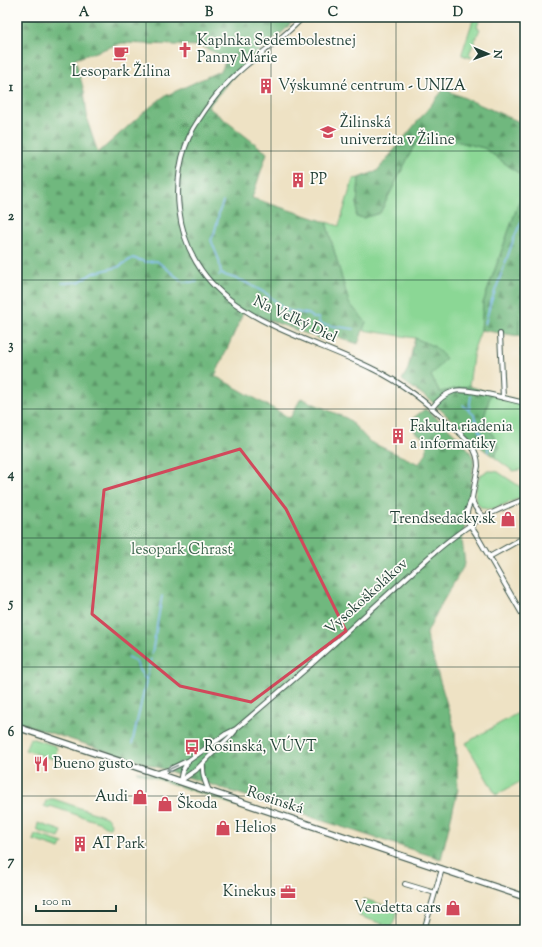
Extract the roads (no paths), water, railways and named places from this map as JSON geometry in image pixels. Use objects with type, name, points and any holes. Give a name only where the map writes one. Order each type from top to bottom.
[{"type":"street","name":"Na Veľký Diel","points":[[303,17],[283,36],[242,69],[224,87],[204,111],[192,131],[184,152],[178,184],[180,218],[184,237],[195,261],[207,278],[220,292],[246,311],[273,326],[341,354],[374,369],[401,384],[432,408],[469,442],[476,453],[478,462],[472,498],[466,517],[470,525]]},
{"type":"street","points":[[500,334],[503,398]]},
{"type":"street","points":[[524,342],[525,368]]},
{"type":"street","points":[[432,408],[445,395],[455,390],[467,390],[525,403]]},
{"type":"street","points":[[472,498],[475,509],[484,517]]},
{"type":"street","name":"Vysokoškolákov","points":[[180,781],[196,770],[230,737],[236,729],[307,668],[445,544],[470,525],[484,517],[499,509],[525,499]]},
{"type":"street","points":[[470,525],[525,619]]},
{"type":"street","points":[[489,557],[525,537]]},
{"type":"street","name":"Rosinská","points":[[17,727],[525,897]]},
{"type":"street","name":"Vysokoškolákov","points":[[155,773],[168,770],[188,761],[226,734],[236,729]]},
{"type":"street","points":[[180,781],[182,772],[188,761]]},
{"type":"street","points":[[203,763],[203,776],[209,791]]},
{"type":"street","points":[[424,930],[442,869]]},
{"type":"street","points":[[405,884],[435,893]]},
{"type":"waterway","points":[[221,273],[219,260],[211,240],[223,202]]},
{"type":"waterway","points":[[485,324],[490,305],[516,233],[525,215]]},
{"type":"waterway","points":[[62,283],[79,282],[93,273],[118,267],[133,258],[146,262],[157,261],[183,282],[197,282]]},
{"type":"waterway","points":[[219,275],[221,274],[243,281],[267,294],[283,308],[290,311],[309,314],[312,318],[318,318],[320,324],[354,329]]},
{"type":"waterway","points":[[469,410],[471,396]]},
{"type":"waterway","points":[[463,405],[474,415],[479,431],[488,446],[488,452]]},
{"type":"waterway","points":[[152,653],[162,596]]},
{"type":"waterway","points":[[128,657],[136,661],[139,670],[146,680]]},
{"type":"waterway","points":[[132,744],[151,659]]},
{"type":"place","name":"Kaplnka Sedembolestnej Panny Márie","points":[[185,50]]},
{"type":"place","name":"Lesopark Žilina","points":[[121,53]]},
{"type":"place","name":"Výskumné centrum - UNIZA","points":[[266,86]]},
{"type":"place","name":"Žilinská univerzita v Žiline","points":[[328,132]]},
{"type":"place","name":"PP","points":[[298,180]]},
{"type":"place","name":"Fakulta riadenia a informatiky","points":[[398,436]]},
{"type":"place","name":"Trendsedacky.sk","points":[[508,519]]},
{"type":"place","name":"Rosinská, VÚVT","points":[[192,747]]},
{"type":"place","name":"Bueno gusto","points":[[41,764]]},
{"type":"place","name":"Audi","points":[[140,797]]},
{"type":"place","name":"Škoda","points":[[165,804]]},
{"type":"place","name":"Helios","points":[[223,828]]},
{"type":"place","name":"AT Park","points":[[80,844]]},
{"type":"place","name":"Kinekus","points":[[288,892]]},
{"type":"place","name":"Vendetta cars","points":[[453,908]]},
{"type":"park label","name":"lesopark Chrasť","points":[[182,550]]}]
